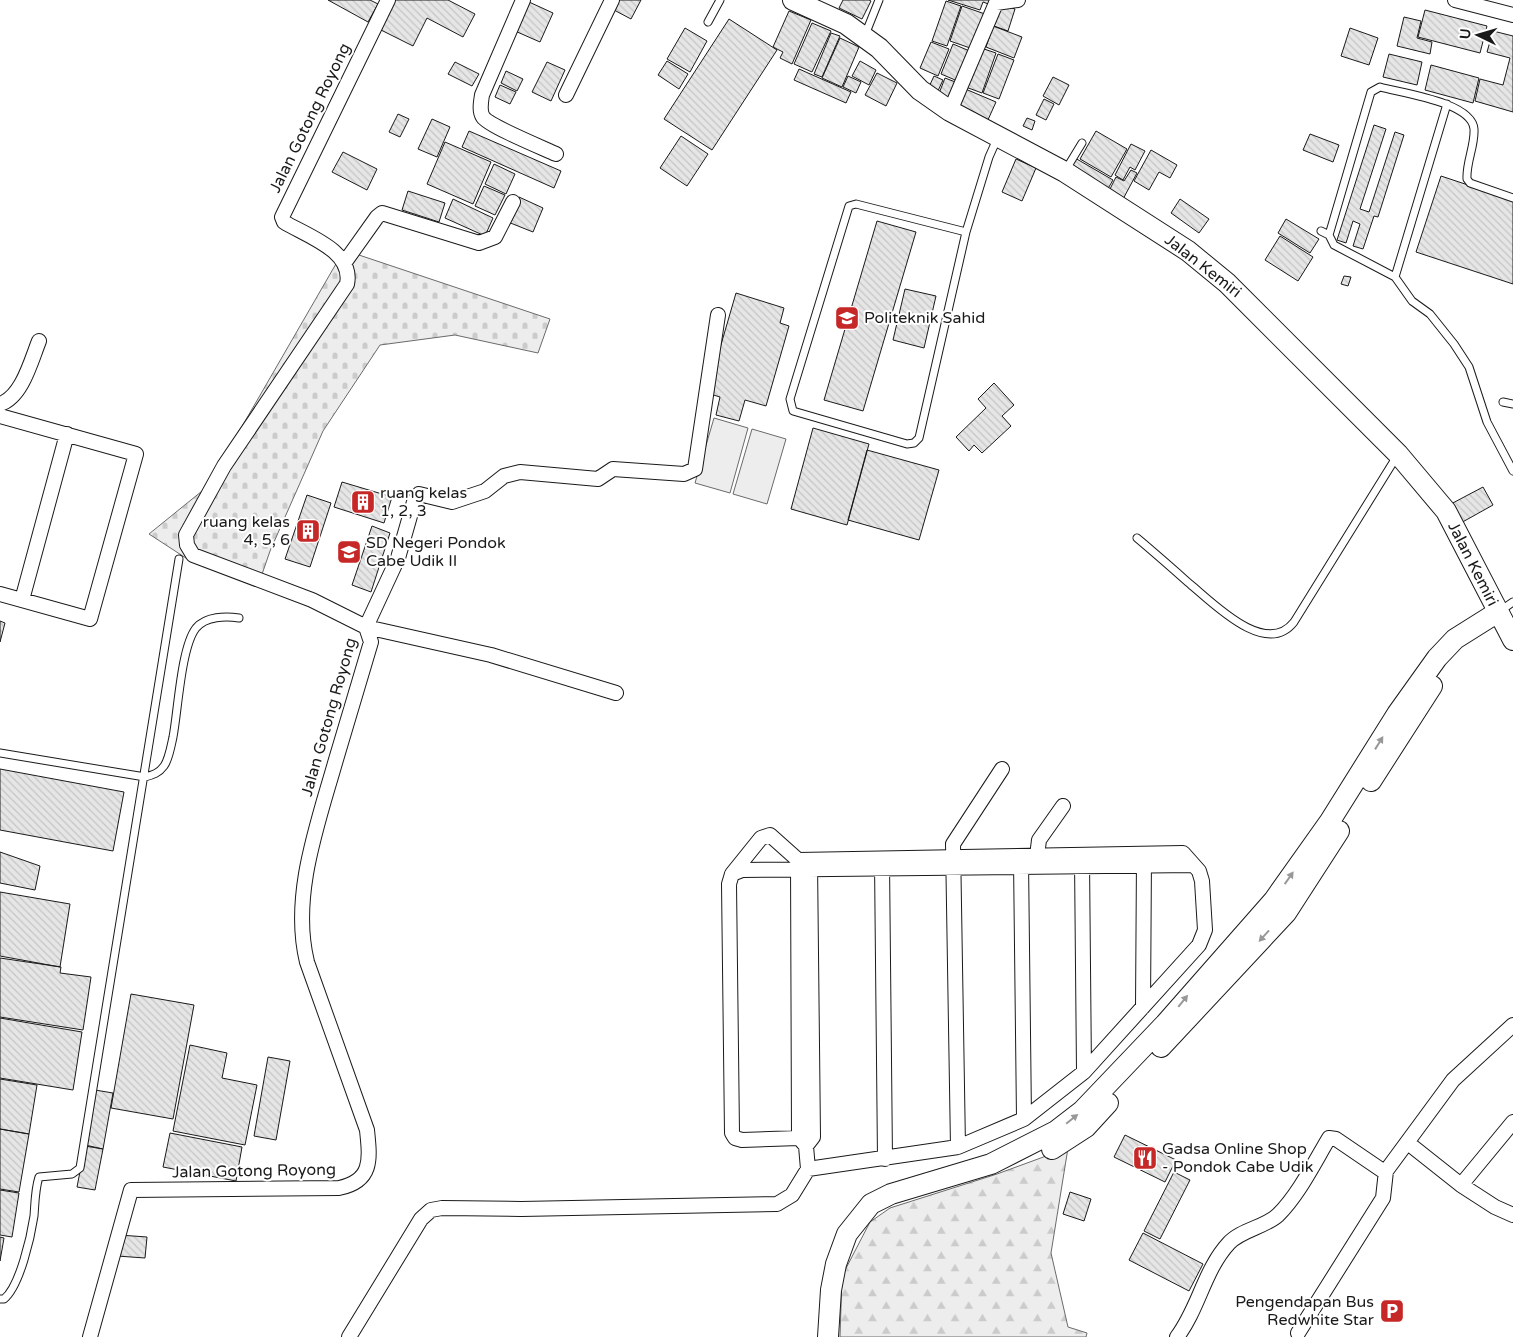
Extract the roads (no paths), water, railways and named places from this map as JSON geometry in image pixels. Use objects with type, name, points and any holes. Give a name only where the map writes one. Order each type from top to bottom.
[{"type":"street","name":"Jalan Gotong Royong","points":[[90,1337],[132,1190],[338,1188],[350,1186],[359,1180],[366,1170],[370,1153],[367,1130],[307,962],[302,942],[301,923],[304,889],[324,800],[371,642],[366,627],[312,600],[193,555],[187,545],[186,535],[224,466],[347,284],[349,273],[345,262],[335,252],[284,222],[282,217],[387,0]]},
{"type":"street","points":[[523,0],[482,95],[480,109],[483,118],[493,125],[556,154]]},
{"type":"street","points":[[566,95],[612,0]]},
{"type":"street","name":"Jalan Kemiri","points":[[793,0],[846,24],[864,36],[920,90],[950,111],[1065,172],[1188,251],[1228,282],[1398,454],[1446,511],[1507,613],[1513,640]]},
{"type":"street","points":[[950,111],[996,3],[1018,0]]},
{"type":"street","points":[[1454,0],[1513,15]]},
{"type":"street","points":[[345,262],[377,217],[382,213],[479,243],[495,237],[513,202]]},
{"type":"street","points":[[616,693],[491,655],[366,627],[398,558],[414,502],[420,494],[452,502],[485,491],[504,476],[512,473],[598,479],[613,470],[684,474],[695,469],[718,315]]},
{"type":"street","points":[[0,404],[6,402],[18,390],[39,341]]},
{"type":"street","points":[[0,416],[136,454],[90,619],[0,594]]},
{"type":"street","points":[[22,600],[67,434]]},
{"type":"street","points":[[828,1337],[831,1290],[836,1264],[847,1234],[870,1204],[890,1194],[992,1164],[1056,1131],[1082,1111],[1165,1024],[1274,900],[1330,821],[1397,714],[1436,658],[1455,639],[1507,613]]},
{"type":"street","points":[[834,1337],[837,1296],[842,1270],[853,1241],[876,1212],[896,1203],[996,1172],[1058,1146],[1086,1127],[1286,913],[1448,663],[1460,649],[1507,613]]},
{"type":"street","points":[[958,1147],[953,844],[1002,769]]},
{"type":"street","points":[[1036,856],[1039,840],[1063,806]]},
{"type":"street","points":[[770,836],[804,865],[812,1138],[803,1142],[742,1140],[735,1138],[732,1133],[729,884],[732,874],[761,838],[770,836]]},
{"type":"street","points":[[1021,862],[1036,856],[1082,861]]},
{"type":"street","points":[[1143,1007],[1144,860]]},
{"type":"street","points":[[732,874],[742,870],[804,865],[1144,860],[1193,866],[1199,871],[1202,880],[1205,930],[1199,945],[1084,1072],[1024,1119],[958,1147],[808,1169]]},
{"type":"street","points":[[1082,861],[1084,1072]]},
{"type":"street","points":[[1021,862],[1024,1119]]},
{"type":"street","points":[[882,864],[885,1159]]},
{"type":"street","points":[[1298,1333],[1383,1198],[1386,1171],[1452,1080],[1513,1025]]},
{"type":"street","points":[[1461,1185],[1513,1122]]},
{"type":"street","points":[[1177,1337],[1196,1305],[1211,1268],[1230,1242],[1277,1216],[1288,1204],[1329,1138],[1336,1140],[1386,1171]]},
{"type":"street","points":[[349,1337],[421,1220],[431,1210],[442,1208],[521,1209],[777,1204],[792,1195],[808,1169],[803,1142]]},
{"type":"street","points":[[1408,1143],[1461,1185],[1490,1205],[1513,1215]]},
{"type":"lane","points":[[708,22],[720,0]]},
{"type":"lane","points":[[864,36],[879,0]]},
{"type":"lane","points":[[1329,235],[1372,92],[1380,87],[1447,104],[1467,115],[1474,128],[1467,172],[1470,183],[1513,198]]},
{"type":"lane","points":[[1395,277],[1447,104]]},
{"type":"lane","points":[[966,232],[856,204],[849,206],[790,399],[793,410],[907,444],[914,443],[919,438],[966,232],[989,157],[999,136]]},
{"type":"lane","points":[[1065,172],[1082,144]]},
{"type":"lane","points":[[1322,231],[1329,235],[1334,245],[1395,277],[1412,301],[1436,322],[1466,360],[1487,422],[1513,471]]},
{"type":"lane","points":[[1504,402],[1513,404]]},
{"type":"lane","points":[[1138,538],[1235,622],[1268,634],[1279,634],[1288,629],[1294,622],[1398,454]]},
{"type":"lane","points":[[0,1299],[9,1296],[17,1278],[34,1217],[38,1177],[72,1174],[80,1168],[179,559]]},
{"type":"lane","points":[[0,753],[145,777],[155,775],[165,765],[176,720],[183,671],[196,628],[213,619],[226,616],[239,618]]},
{"type":"place","name":"Politeknik Sahid","points":[[847,318]]},
{"type":"place","name":"ruang kelas 1, 2, 3","points":[[363,502]]},
{"type":"place","name":"ruang kelas 4, 5, 6","points":[[308,531]]},
{"type":"place","name":"SD Negeri Pondok Cabe Udik II","points":[[349,552]]},
{"type":"place","name":"Gadsa Online Shop - Pondok Cabe Udik","points":[[1145,1158]]},
{"type":"place","name":"Pengendapan Bus Redwhite Star","points":[[1392,1311]]}]
